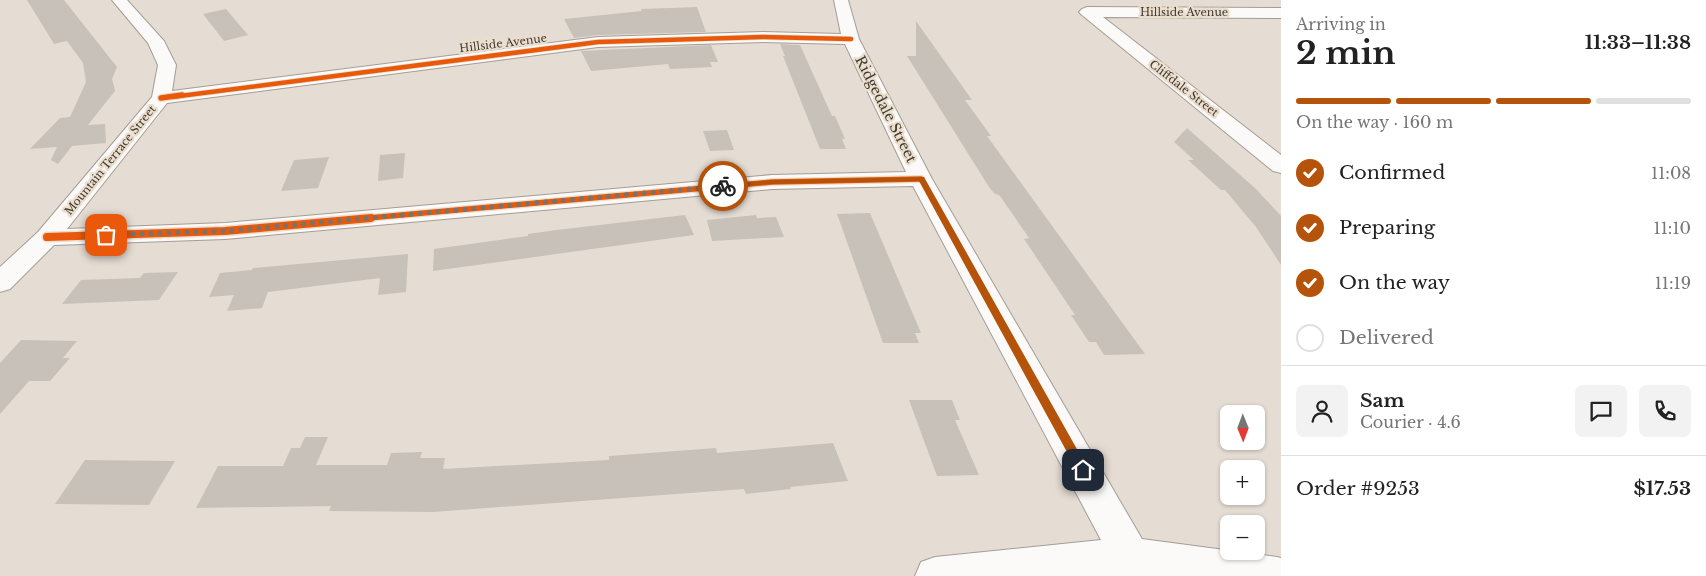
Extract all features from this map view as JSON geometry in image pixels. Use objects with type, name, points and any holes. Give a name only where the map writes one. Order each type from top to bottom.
[{"type":"street","name":"Mountain Terrace Street","points":[[0,283],[47,238],[161,98],[167,65],[156,41],[119,0]]},
{"type":"street","name":"Ridgedale Street","points":[[841,0],[851,39],[921,179],[1130,556]]},
{"type":"street","name":"Hillside Avenue","points":[[1087,12],[1281,13]]},
{"type":"street","name":"Cliffdale Street","points":[[1087,12],[1281,166]]},
{"type":"street","name":"Hillside Avenue","points":[[161,98],[598,42],[763,37],[851,39]]},
{"type":"street","points":[[47,238],[225,231],[772,182],[921,179]]},
{"type":"street","points":[[935,576],[1130,556],[1277,576]]},
{"type":"building","points":[[27,0],[64,0],[117,67],[112,79],[115,91],[88,125],[105,124],[106,143],[72,146],[58,164],[51,160],[57,147],[30,149],[60,118],[70,117],[86,82],[83,63],[67,41],[54,44]]},
{"type":"building","points":[[697,7],[706,32],[598,35],[574,38],[564,19],[642,11],[641,9]]},
{"type":"building","points":[[226,9],[248,35],[224,41],[203,14]]},
{"type":"building","points":[[916,21],[972,100],[965,100],[991,136],[987,136],[1145,354],[1104,355],[1096,342],[1089,342],[1071,315],[1075,315],[1024,239],[1029,238],[1000,196],[989,187],[907,56],[916,56]]},
{"type":"building","points":[[780,44],[800,45],[832,116],[835,116],[845,139],[842,139],[846,149],[820,149]]},
{"type":"building","points":[[711,45],[718,62],[710,62],[712,67],[670,69],[668,64],[591,71],[581,51]]},
{"type":"building","points":[[1187,128],[1256,189],[1281,216],[1281,265],[1256,227],[1225,190],[1221,190],[1188,160],[1194,160],[1174,142]]},
{"type":"building","points":[[727,130],[734,150],[710,151],[703,131]]},
{"type":"building","points":[[405,153],[403,178],[378,181],[380,155]]},
{"type":"building","points":[[329,157],[318,188],[281,191],[294,160]]},
{"type":"building","points":[[870,213],[921,333],[915,333],[919,343],[883,343],[837,214]]},
{"type":"building","points":[[685,215],[694,235],[433,271],[434,249],[528,236],[528,234],[556,230]]},
{"type":"building","points":[[756,215],[757,218],[776,217],[784,237],[712,241],[707,220]]},
{"type":"building","points":[[408,254],[406,292],[378,295],[380,278],[268,292],[262,308],[227,311],[234,295],[209,297],[220,273],[252,270],[253,268]]},
{"type":"building","points":[[178,272],[159,300],[62,304],[81,280],[140,278],[144,273]]},
{"type":"building","points":[[21,340],[77,341],[63,358],[70,358],[50,381],[29,381],[0,414],[0,363]]},
{"type":"building","points":[[909,400],[952,400],[960,420],[955,420],[979,475],[937,476]]},
{"type":"building","points":[[305,437],[328,437],[316,465],[387,465],[391,453],[422,452],[420,458],[445,458],[443,469],[609,460],[609,456],[716,448],[717,453],[833,443],[848,481],[746,494],[744,489],[433,512],[329,511],[331,506],[196,508],[218,466],[283,466],[291,448],[300,448]]},
{"type":"building","points":[[85,460],[175,461],[149,505],[55,504]]},
{"type":"cycle path","points":[[161,98],[598,42],[763,37],[851,39]]},
{"type":"cycle path","points":[[47,237],[225,231],[772,182],[921,179]]},
{"type":"way so far","points":[[106,235],[225,231],[723,186]]},
{"type":"route","points":[[723,186],[772,182],[921,179],[1083,470]]}]
